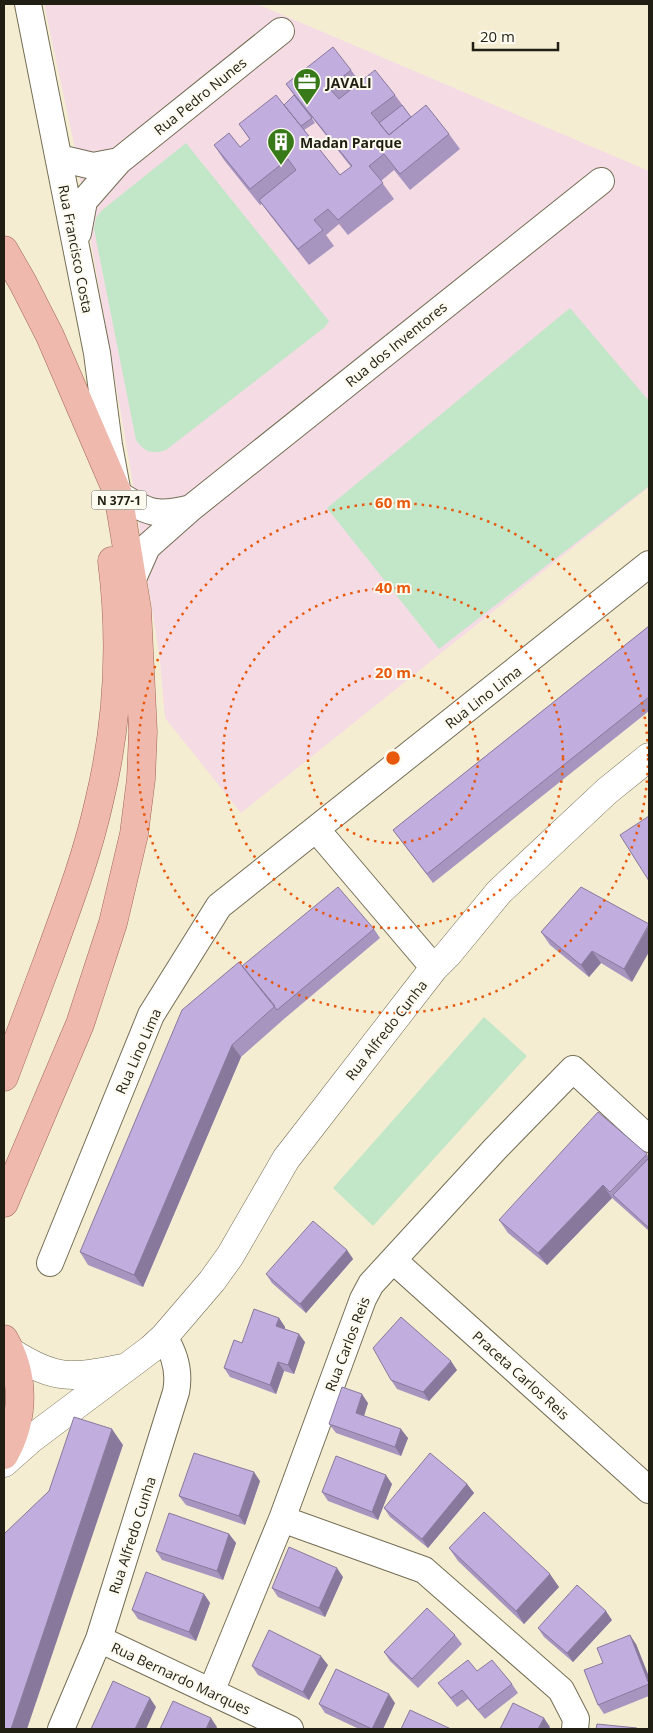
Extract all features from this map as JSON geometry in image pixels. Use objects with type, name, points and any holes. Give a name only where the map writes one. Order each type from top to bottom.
[{"type":"main road","name":"N 377-1","points":[[4,250],[50,336],[118,494],[137,609],[143,732],[141,779],[134,834],[113,923],[80,1024],[4,1203]]},
{"type":"main road","name":"N 377-1","points":[[4,1077],[84,858],[99,802],[114,709],[118,632],[114,574],[103,502],[83,430],[50,336]]},
{"type":"main road","points":[[4,1455],[18,1420],[20,1396],[18,1374],[7,1345]]},
{"type":"street","name":"Rua Francisco Costa","points":[[28,4],[97,353],[109,445],[118,494]]},
{"type":"street","name":"Rua Pedro Nunes","points":[[76,249],[84,201],[119,161],[281,31]]},
{"type":"street","name":"Rua Pedro Nunes","points":[[59,158],[93,166],[119,161]]},
{"type":"street","name":"Rua dos Inventores","points":[[132,582],[147,547],[191,508],[601,181]]},
{"type":"street","name":"Rua dos Inventores","points":[[118,494],[140,507],[154,512],[172,513],[191,508]]},
{"type":"street","name":"Rua Lino Lima","points":[[50,1262],[156,1007],[219,906],[649,564]]},
{"type":"street","name":"Rua Alfredo Cunha","points":[[4,1463],[31,1439],[67,1414],[164,1337],[212,1282],[230,1256],[286,1159],[434,968],[448,954],[499,892],[606,791],[649,757]]},
{"type":"street","points":[[316,829],[434,968]]},
{"type":"street","name":"Rua Carlos Reis","points":[[211,1692],[282,1519],[363,1299],[371,1284],[495,1149],[573,1069],[649,1139]]},
{"type":"street","name":"Praceta Carlos Reis","points":[[393,1260],[649,1490]]},
{"type":"street","name":"Rua Alfredo Cunha","points":[[61,1729],[99,1639],[176,1392],[178,1374],[176,1360],[173,1351],[164,1337]]},
{"type":"street","name":"Rua Alfredo Cunha","points":[[7,1345],[46,1371],[66,1376],[92,1374],[124,1368]]},
{"type":"street","points":[[282,1519],[424,1570],[561,1690],[576,1719],[575,1729]]},
{"type":"street","name":"Rua Bernardo Marques","points":[[99,1639],[290,1729]]},
{"type":"shaded area","name":"Madan Parque","points":[[44,4],[257,4],[649,171],[649,487],[241,813],[165,718],[160,661],[129,460],[74,144]]},
{"type":"green space","points":[[186,143],[329,321],[325,327],[166,450],[152,452],[145,450],[136,440],[94,229],[96,218],[101,211]]},
{"type":"green space","points":[[570,308],[649,401],[649,486],[439,649],[327,508]]},
{"type":"green space","points":[[484,1017],[527,1056],[373,1226],[333,1188]]},
{"type":"building","name":"Madan Parque","points":[[333,47],[351,70],[329,88],[339,99],[375,70],[395,95],[371,113],[389,135],[426,105],[449,134],[400,174],[384,154],[369,166],[383,183],[338,220],[328,209],[314,220],[323,230],[298,249],[259,200],[296,170],[288,159],[250,189],[214,145],[229,133],[240,147],[250,139],[239,124],[276,95],[340,175],[352,166],[286,84]]},
{"type":"building","points":[[294,95],[312,118],[301,126],[284,105]]},
{"type":"building","points":[[402,105],[411,117],[389,135],[379,123]]},
{"type":"building","points":[[649,626],[649,697],[427,874],[393,830]]},
{"type":"building","points":[[649,816],[649,881],[620,835]]},
{"type":"building","points":[[338,887],[374,929],[277,1010],[242,966]]},
{"type":"building","points":[[581,887],[649,924],[624,969],[592,951],[581,965],[541,932]]},
{"type":"building","points":[[239,962],[275,1006],[232,1045],[134,1275],[80,1252],[182,1010]]},
{"type":"building","points":[[598,1112],[647,1154],[610,1192],[603,1185],[538,1253],[499,1220]]},
{"type":"building","points":[[649,1158],[649,1228],[613,1195]]},
{"type":"building","points":[[313,1221],[347,1250],[300,1304],[266,1274]]},
{"type":"building","points":[[254,1309],[279,1318],[276,1326],[299,1334],[288,1365],[278,1362],[270,1385],[224,1368],[234,1340],[242,1343]]},
{"type":"building","points":[[401,1317],[451,1361],[423,1392],[391,1380],[373,1348]]},
{"type":"building","points":[[342,1387],[362,1394],[356,1413],[401,1429],[395,1447],[329,1424]]},
{"type":"building","points":[[74,1417],[112,1429],[11,1729],[4,1729],[4,1534],[49,1491]]},
{"type":"building","points":[[194,1453],[254,1472],[239,1516],[179,1496]]},
{"type":"building","points":[[430,1453],[467,1484],[422,1539],[384,1508]]},
{"type":"building","points":[[336,1456],[386,1475],[372,1512],[322,1492]]},
{"type":"building","points":[[484,1512],[550,1574],[516,1611],[449,1548]]},
{"type":"building","points":[[169,1513],[229,1534],[217,1571],[156,1551]]},
{"type":"building","points":[[289,1547],[337,1568],[319,1608],[272,1588]]},
{"type":"building","points":[[146,1572],[204,1594],[189,1632],[132,1610]]},
{"type":"building","points":[[577,1585],[606,1611],[567,1653],[538,1628]]},
{"type":"building","points":[[427,1608],[455,1635],[412,1679],[384,1652]]},
{"type":"building","points":[[269,1630],[321,1656],[303,1692],[252,1666]]},
{"type":"building","points":[[630,1635],[649,1684],[598,1705],[584,1670],[603,1663],[597,1648]]},
{"type":"building","points":[[468,1660],[477,1671],[492,1660],[512,1684],[478,1710],[462,1690],[451,1698],[438,1683]]},
{"type":"building","points":[[336,1669],[389,1694],[372,1729],[319,1704]]},
{"type":"building","points":[[113,1681],[150,1698],[135,1729],[91,1729]]},
{"type":"building","points":[[173,1701],[211,1718],[206,1729],[160,1729]]},
{"type":"building","points":[[513,1703],[544,1718],[538,1729],[500,1729]]},
{"type":"building","points":[[410,1710],[451,1729],[401,1729]]},
{"type":"building","points":[[597,1724],[637,1728],[596,1729]]},
{"type":"place","name":"JAVALI","points":[[307,106]]},
{"type":"place","name":"Madan Parque","points":[[281,166]]}]
